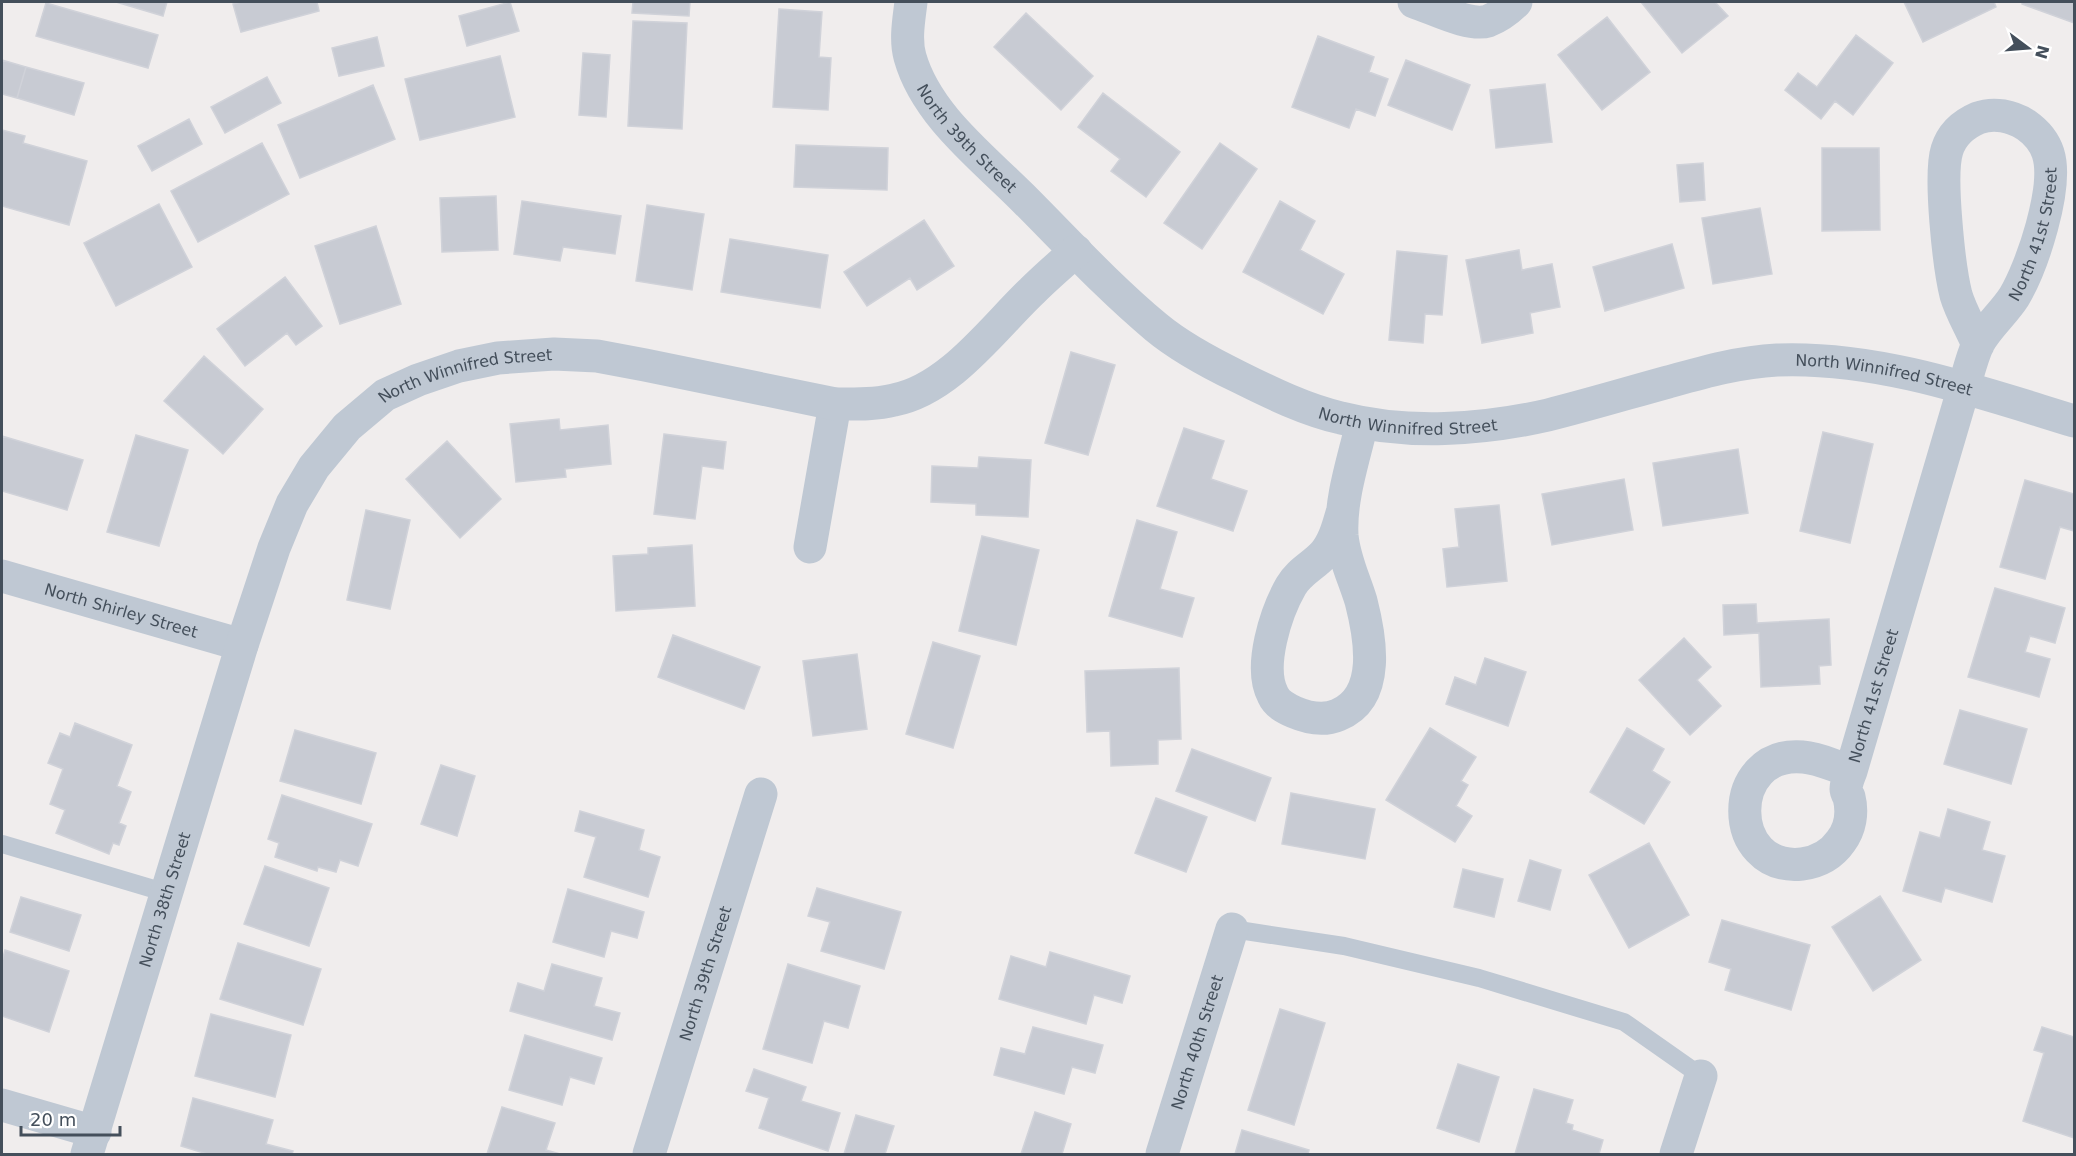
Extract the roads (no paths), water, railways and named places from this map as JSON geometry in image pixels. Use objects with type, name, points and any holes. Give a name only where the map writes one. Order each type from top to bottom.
[{"type":"street","name":"North 39th Street","points":[[911,2],[908,30],[909,55],[922,85],[946,121],[1076,250]]},
{"type":"street","points":[[1414,2],[1472,22],[1488,21],[1516,2]]},
{"type":"street","name":"North 41st Street","points":[[1851,771],[1978,345],[2006,309],[2019,285],[2044,215],[2051,180],[2051,165],[2043,141],[2018,121],[1998,115],[1979,118],[1962,128],[1949,144],[1945,162],[1947,233],[1955,293],[1978,345]]},
{"type":"street","name":"North Winnifred Street","points":[[242,645],[274,548],[292,504],[314,467],[347,427],[385,395],[418,380],[459,366],[498,358],[554,354],[597,356],[835,404],[867,404],[895,400],[922,390],[940,379],[975,350],[1032,290],[1076,250],[1158,329],[1187,348],[1266,391],[1310,409],[1362,423],[1395,427],[1444,428],[1499,424],[1547,415],[1706,371],[1774,360],[1808,360],[1884,369],[1964,387],[2074,421]]},
{"type":"street","points":[[810,547],[835,404]]},
{"type":"street","points":[[1342,513],[1342,536],[1347,564],[1364,617],[1370,659],[1369,671],[1361,694],[1351,707],[1330,718],[1308,717],[1286,708],[1273,696],[1269,679],[1270,645],[1277,618],[1290,588],[1295,580],[1323,555],[1332,543],[1342,513],[1362,423]]},
{"type":"street","name":"North Shirley Street","points":[[2,576],[242,645]]},
{"type":"street","name":"North 38th Street","points":[[91,1143],[242,645]]},
{"type":"street","name":"North 39th Street","points":[[649,1155],[761,794]]},
{"type":"street","name":"North 40th Street","points":[[1162,1155],[1232,929]]},
{"type":"street","points":[[1676,1155],[1701,1077]]},
{"type":"street","points":[[2,1105],[91,1143]]},
{"type":"lane","points":[[2,844],[166,893]]},
{"type":"lane","points":[[1232,929],[1344,946],[1468,975],[1624,1022],[1701,1077]]}]
